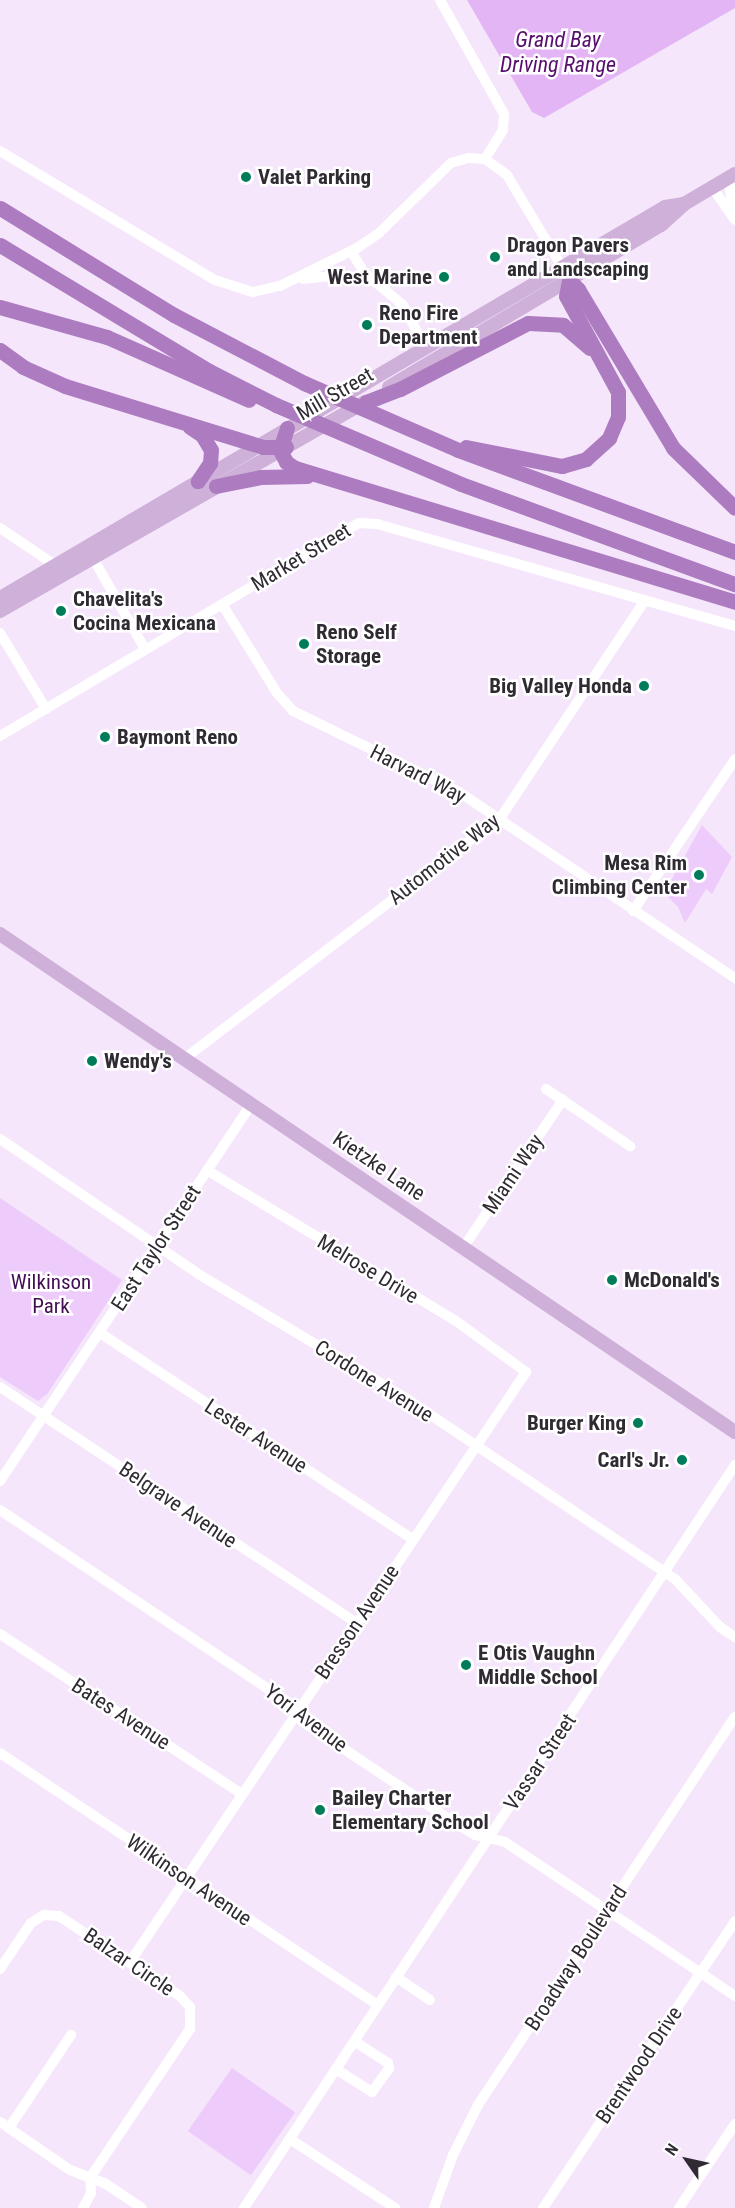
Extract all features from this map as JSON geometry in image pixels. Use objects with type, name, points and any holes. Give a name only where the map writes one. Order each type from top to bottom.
[{"type":"highway","points":[[0,208],[174,315],[304,383],[423,436],[735,552]]},
{"type":"highway","points":[[0,245],[209,371],[277,406],[461,484],[735,584]]},
{"type":"highway","points":[[423,436],[544,465],[578,462],[599,449],[615,425],[619,400],[612,375],[566,296],[565,273]]},
{"type":"highway","points":[[565,273],[578,289],[673,448],[735,508]]},
{"type":"highway","points":[[0,307],[90,330],[226,392],[277,406]]},
{"type":"highway","points":[[366,402],[400,389],[500,335],[535,321],[557,323],[570,330],[612,375]]},
{"type":"highway","points":[[0,350],[51,381],[257,446],[282,448]]},
{"type":"highway","points":[[180,420],[202,435],[211,450],[210,463],[198,481]]},
{"type":"highway","points":[[287,428],[282,448],[293,467],[735,602]]},
{"type":"highway","points":[[216,486],[276,476],[337,480]]},
{"type":"main road","name":"Mill Street","points":[[0,611],[198,481],[425,347],[661,225],[684,204],[732,175]]},
{"type":"main road","name":"Mill Street","points":[[0,598],[55,565],[89,552],[216,486],[366,402],[565,273]]},
{"type":"main road","name":"Kietzke Lane","points":[[0,934],[735,1432]]},
{"type":"street","points":[[440,0],[504,114],[503,130],[485,159]]},
{"type":"street","points":[[0,151],[221,283],[253,292],[334,276],[359,277],[382,285]]},
{"type":"street","points":[[280,286],[351,251],[378,233],[451,163],[469,158],[485,159],[507,175],[565,273]]},
{"type":"street","points":[[732,175],[734,217]]},
{"type":"street","points":[[712,187],[734,217]]},
{"type":"street","points":[[351,251],[364,273],[382,285],[403,305],[425,347]]},
{"type":"street","name":"Market Street","points":[[0,736],[353,525],[369,522],[735,626]]},
{"type":"street","points":[[0,528],[55,565]]},
{"type":"street","points":[[89,552],[145,650]]},
{"type":"street","name":"Automotive Way","points":[[184,1059],[499,819],[644,602]]},
{"type":"street","name":"Harvard Way","points":[[222,604],[277,693],[293,711],[459,792],[735,978]]},
{"type":"street","points":[[0,633],[46,709]]},
{"type":"street","points":[[633,911],[735,759]]},
{"type":"street","points":[[546,1089],[630,1146]]},
{"type":"street","name":"Miami Way","points":[[463,1248],[562,1100]]},
{"type":"street","name":"East Taylor Street","points":[[0,1480],[100,1333],[250,1104]]},
{"type":"street","name":"Cordone Avenue","points":[[0,1139],[157,1245],[474,1445],[665,1573],[684,1586],[720,1627],[735,1637]]},
{"type":"street","name":"Melrose Drive","points":[[207,1170],[456,1321],[526,1372]]},
{"type":"street","name":"Lester Avenue","points":[[100,1333],[412,1539]]},
{"type":"street","name":"Bresson Avenue","points":[[130,1962],[474,1445],[526,1372]]},
{"type":"street","name":"Belgrave Avenue","points":[[0,1387],[356,1623]]},
{"type":"street","name":"Vassar Street","points":[[244,2208],[735,1465]]},
{"type":"street","name":"Yori Avenue","points":[[0,1510],[288,1702],[296,1713],[458,1825],[488,1838],[502,1841],[735,1996]]},
{"type":"street","name":"Bates Avenue","points":[[0,1634],[242,1794]]},
{"type":"street","name":"Broadway Boulevard","points":[[434,2208],[453,2155],[478,2105],[735,1718]]},
{"type":"street","name":"Wilkinson Avenue","points":[[0,1753],[378,2006]]},
{"type":"street","name":"Balzar Circle","points":[[0,1969],[32,1923],[52,1914],[65,1918],[186,2001],[192,2021],[90,2178]]},
{"type":"street","name":"Brentwood Drive","points":[[543,2208],[735,1921]]},
{"type":"street","points":[[396,1977],[430,2000]]},
{"type":"street","points":[[70,2035],[4,2125],[70,2170],[90,2178],[142,2208]]},
{"type":"street","points":[[336,2069],[372,2092],[389,2069],[388,2063],[354,2041]]},
{"type":"street","points":[[679,2208],[735,2124]]},
{"type":"street","points":[[290,2139],[395,2208]]},
{"type":"street","points":[[84,2208],[91,2193],[90,2178]]},
{"type":"green space","name":"Mesa Rim Climbing Center","points":[[702,825],[732,857],[712,894],[706,889],[685,923],[678,907],[664,893]]},
{"type":"green space","name":"Wilkinson Park","points":[[0,1198],[122,1280],[48,1393],[38,1401],[0,1377]]},
{"type":"green space","points":[[232,2068],[295,2112],[251,2175],[188,2131]]},
{"type":"water","name":"Grand Bay Driving Range","points":[[467,0],[735,0],[735,8],[544,118],[532,112]]},
{"type":"place","name":"Valet Parking","points":[[246,177]]},
{"type":"place","name":"Dragon Pavers and Landscaping","points":[[495,257]]},
{"type":"place","name":"West Marine","points":[[444,277]]},
{"type":"place","name":"Reno Fire Department","points":[[367,325]]},
{"type":"place","name":"Chavelita's Cocina Mexicana","points":[[61,611]]},
{"type":"place","name":"Reno Self Storage","points":[[304,644]]},
{"type":"place","name":"Big Valley Honda","points":[[644,686]]},
{"type":"place","name":"Baymont Reno","points":[[105,737]]},
{"type":"place","name":"Mesa Rim Climbing Center","points":[[699,875]]},
{"type":"place","name":"Wendy's","points":[[92,1061]]},
{"type":"place","name":"McDonald's","points":[[612,1280]]},
{"type":"place","name":"Burger King","points":[[638,1423]]},
{"type":"place","name":"Carl's Jr.","points":[[682,1460]]},
{"type":"place","name":"E Otis Vaughn Middle School","points":[[466,1665]]},
{"type":"place","name":"Bailey Charter Elementary School","points":[[320,1810]]}]
